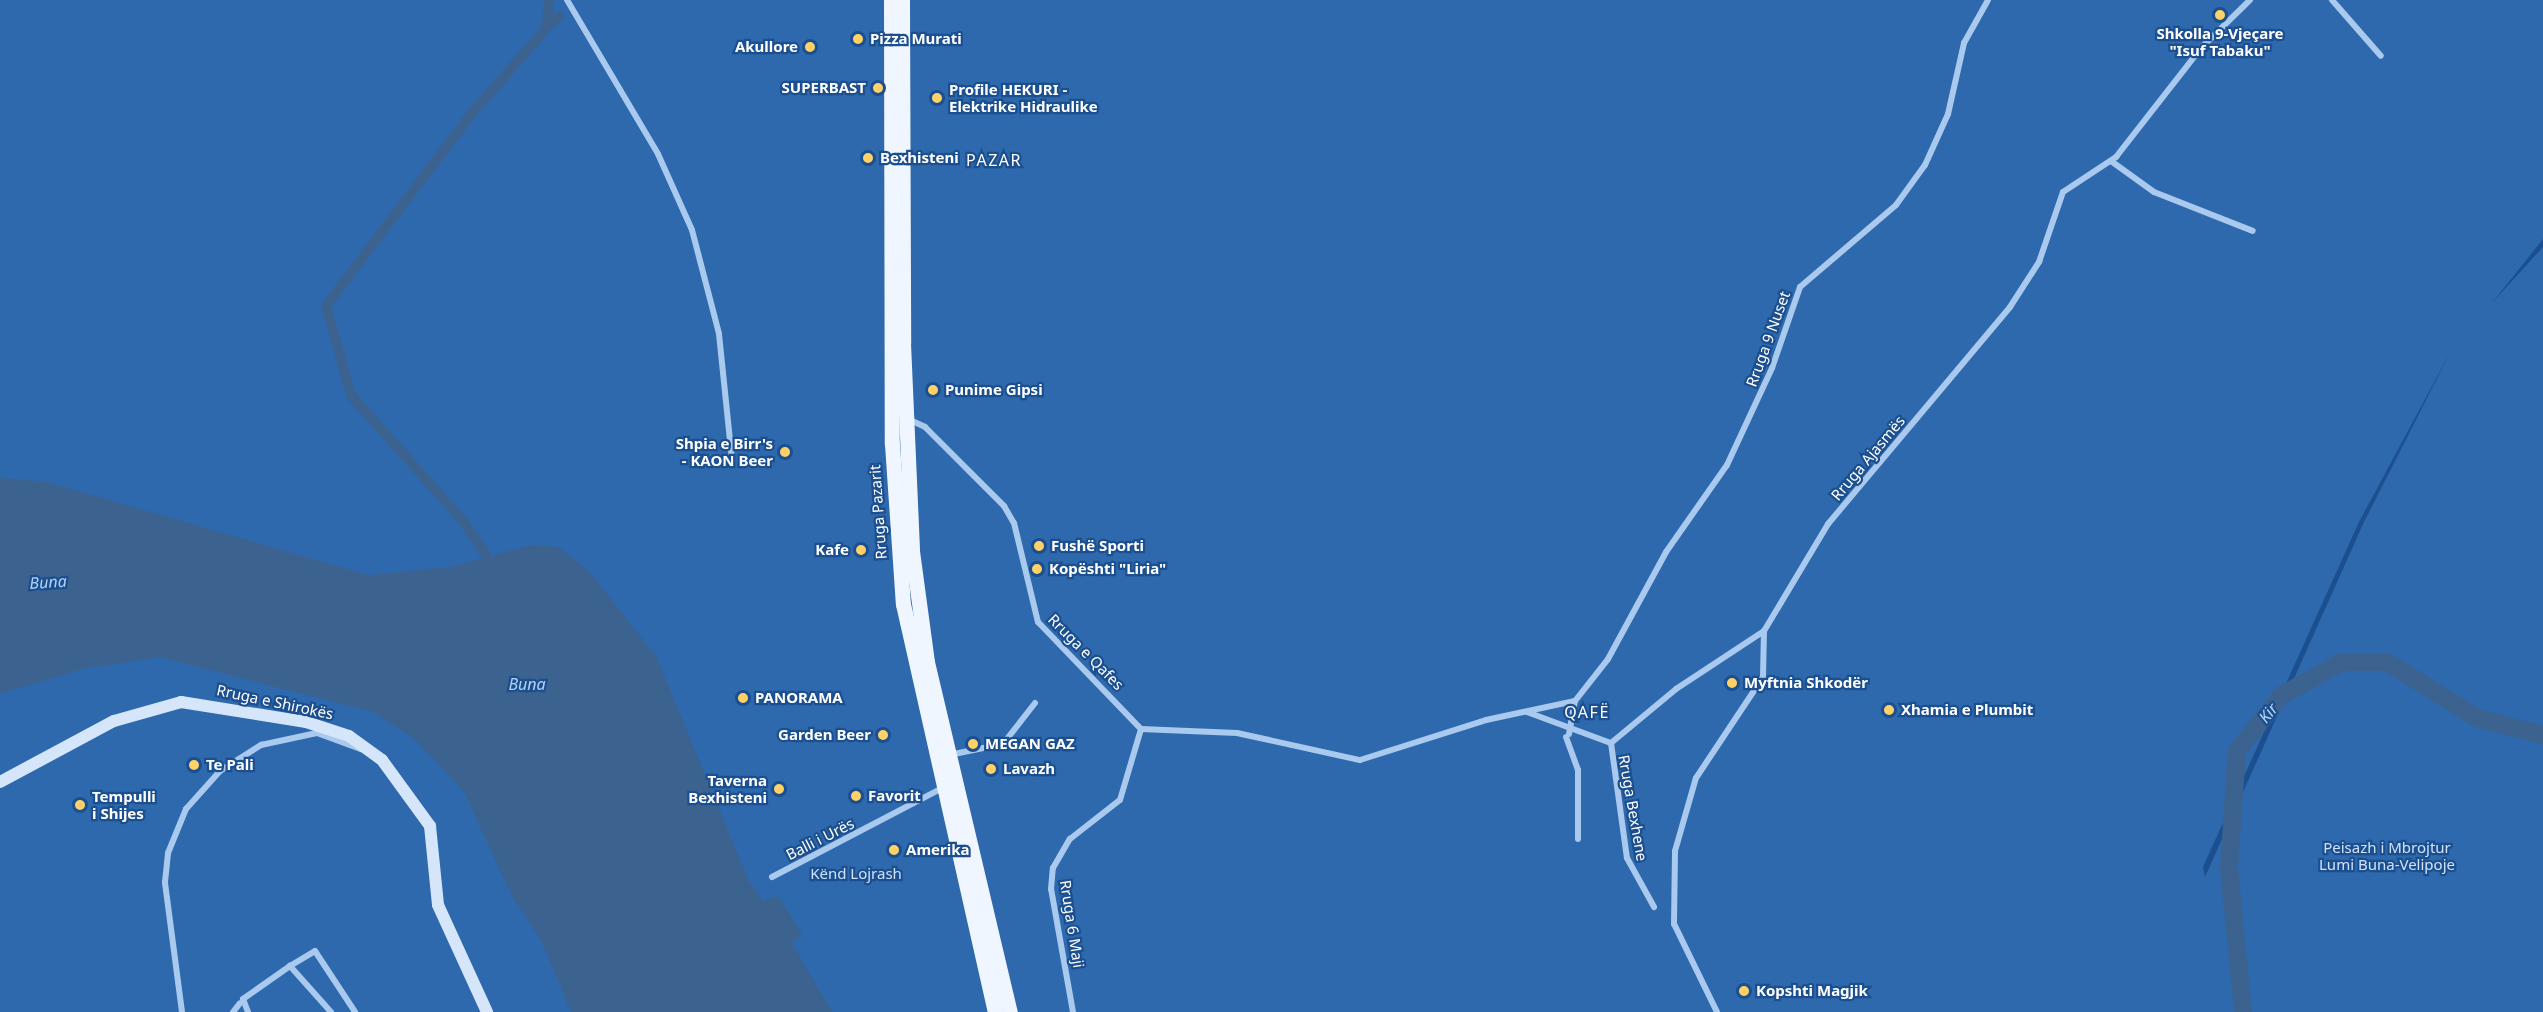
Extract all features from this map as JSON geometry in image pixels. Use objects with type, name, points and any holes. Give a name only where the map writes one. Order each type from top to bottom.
[{"type":"main road","name":"Rruga Pazarit","points":[[891,0],[894,503],[913,666],[995,1012]]},
{"type":"main road","name":"Rruga Pazarit","points":[[903,0],[905,418],[918,608],[1010,1012]]},
{"type":"main road","name":"Rruga e Shirokës","points":[[0,782],[114,722],[181,702],[325,726],[369,748],[430,826],[438,905],[487,1012]]},
{"type":"street","points":[[567,0],[658,154],[692,230],[719,334],[732,459]]},
{"type":"street","name":"Rruga 9 Nuset","points":[[1575,701],[1608,659],[1666,552],[1726,465],[1772,368],[1800,287],[1896,205],[1925,165],[1948,114],[1964,43],[1988,0]]},
{"type":"street","name":"Rruga Ajasmës","points":[[1611,743],[1683,684],[1764,631],[1828,524],[2010,307],[2039,262],[2063,192],[2111,161],[2202,47],[2250,0]]},
{"type":"street","points":[[2332,0],[2381,56]]},
{"type":"street","points":[[2111,161],[2154,192],[2253,231]]},
{"type":"street","name":"Rruga e Qafes","points":[[905,418],[925,427],[1004,506],[1014,523],[1038,622],[1141,729]]},
{"type":"street","points":[[1717,1012],[1674,924],[1675,851],[1696,778],[1763,677],[1764,631]]},
{"type":"street","points":[[1141,729],[1237,733],[1360,760],[1527,712],[1575,701],[1573,721],[1568,736],[1578,770],[1578,839]]},
{"type":"street","points":[[950,755],[1003,744],[1035,703]]},
{"type":"street","points":[[1527,712],[1611,743]]},
{"type":"street","name":"Rruga 6 Maji","points":[[1073,1012],[1051,888],[1053,868],[1070,839],[1120,800],[1141,729]]},
{"type":"street","points":[[182,1012],[165,882],[168,853],[186,808],[220,771],[261,745],[308,733],[369,748]]},
{"type":"street","name":"Rruga Bexhene","points":[[1611,743],[1627,858],[1654,907]]},
{"type":"street","name":"Balli i Urës","points":[[772,877],[942,788]]},
{"type":"street","points":[[233,1012],[262,981],[315,951],[355,1012]]},
{"type":"street","points":[[290,966],[331,1012]]},
{"type":"street","points":[[240,1003],[248,1012]]},
{"type":"green space","points":[[0,0],[2543,0],[2543,239],[2492,303],[2543,247],[2543,1012],[0,1012]],"holes":[[[2451,351],[2364,522],[2205,877],[2203,867],[2359,522]]]},
{"type":"water","name":"Buna","points":[[0,478],[47,482],[368,575],[450,567],[531,545],[558,547],[587,569],[656,656],[749,881],[763,901],[778,896],[802,934],[792,943],[832,1012],[571,1012],[541,940],[512,896],[464,792],[415,739],[373,712],[160,657],[82,669],[0,694]]},
{"type":"waterway","points":[[486,555],[464,522],[351,395],[326,306],[472,113],[540,36],[547,26],[549,0]]},
{"type":"waterway","points":[[547,26],[559,17]]},
{"type":"waterway","name":"Kir","points":[[2243,1012],[2229,866],[2237,751],[2282,695],[2342,662],[2387,662],[2477,718],[2543,735]]},
{"type":"place","name":"Shkolla 9-Vjeçare \"Isuf Tabaku\"","points":[[2220,15]]},
{"type":"place","name":"Pizza Murati","points":[[858,39]]},
{"type":"place","name":"Akullore","points":[[810,47]]},
{"type":"place","name":"SUPERBAST","points":[[878,88]]},
{"type":"place","name":"Profile HEKURI - Elektrike Hidraulike","points":[[937,98]]},
{"type":"place","name":"Bexhisteni","points":[[868,158]]},
{"type":"place","name":"Punime Gipsi","points":[[933,390]]},
{"type":"place","name":"Shpia e Birr's - KAON Beer","points":[[785,452]]},
{"type":"place","name":"Fushë Sporti","points":[[1039,546]]},
{"type":"place","name":"Kafe","points":[[861,550]]},
{"type":"place","name":"Kopështi \"Liria\"","points":[[1037,569]]},
{"type":"place","name":"Myftnia Shkodër","points":[[1732,683]]},
{"type":"place","name":"PANORAMA","points":[[743,698]]},
{"type":"place","name":"Xhamia e Plumbit","points":[[1889,710]]},
{"type":"place","name":"Garden Beer","points":[[883,735]]},
{"type":"place","name":"MEGAN GAZ","points":[[973,744]]},
{"type":"place","name":"Te Pali","points":[[194,765]]},
{"type":"place","name":"Lavazh","points":[[991,769]]},
{"type":"place","name":"Taverna Bexhisteni","points":[[779,789]]},
{"type":"place","name":"Favorit","points":[[856,796]]},
{"type":"place","name":"Tempulli i Shijes","points":[[80,805]]},
{"type":"place","name":"Amerika","points":[[894,850]]},
{"type":"place","name":"Kopshti Magjik","points":[[1744,991]]},
{"type":"district","name":"PAZAR","points":[[994,160]]},
{"type":"district","name":"QAFË","points":[[1587,712]]},
{"type":"park label","name":"Peisazh i Mbrojtur Lumi Buna-Velipoje","points":[[2387,856]]},
{"type":"park label","name":"Kënd Lojrash","points":[[856,874]]}]
